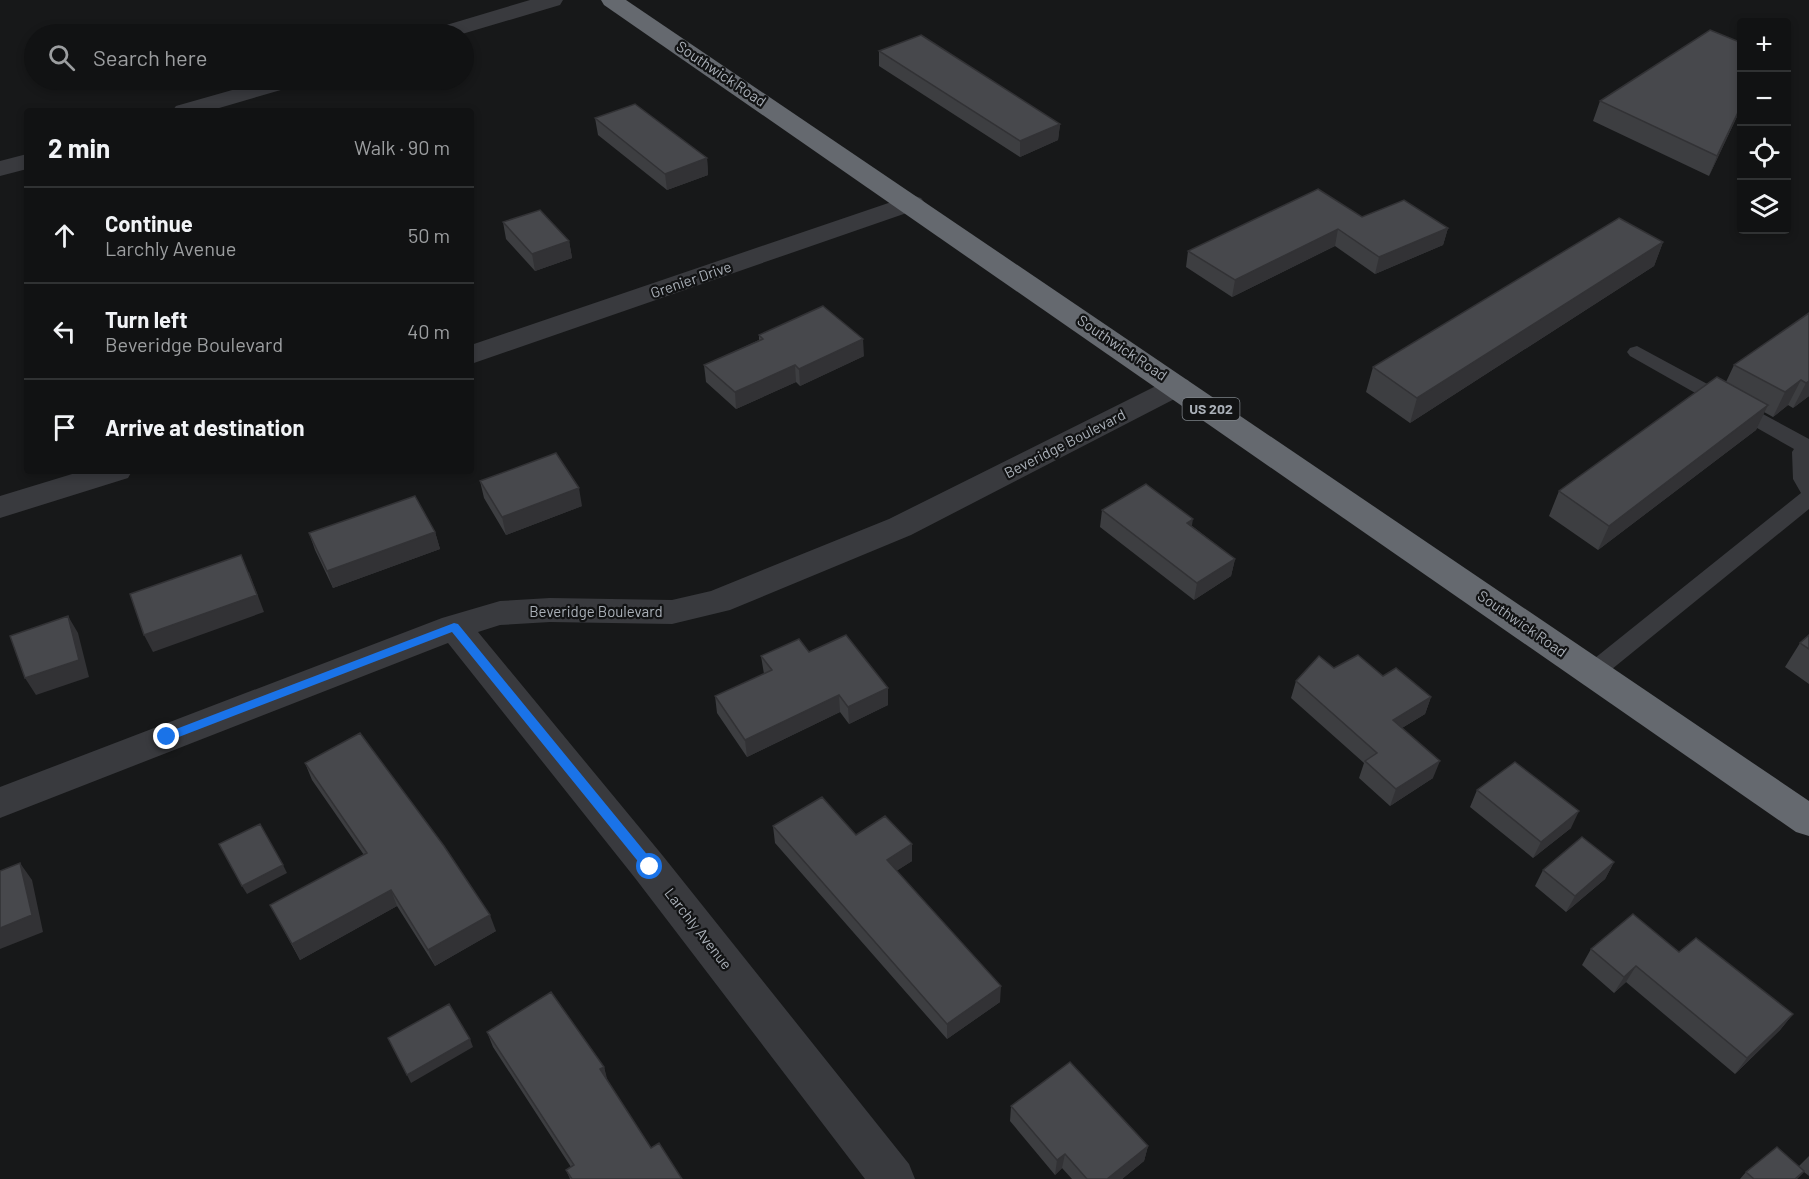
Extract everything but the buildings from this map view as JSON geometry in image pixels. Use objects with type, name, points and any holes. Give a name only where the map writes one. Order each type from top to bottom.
[{"type":"highway","name":"Southwick Road","points":[[612,0],[1178,386],[1809,821]]},
{"type":"street","points":[[474,24],[552,0]]},
{"type":"street","points":[[194,108],[256,90]]},
{"type":"street","points":[[0,169],[24,162]]},
{"type":"street","name":"Grenier Drive","points":[[474,354],[912,204]]},
{"type":"street","name":"Beveridge Boulevard","points":[[0,803],[454,627],[500,614],[550,610],[672,612],[718,602],[900,527],[1178,386]]},
{"type":"street","points":[[0,507],[107,474]]},
{"type":"street","name":"Larchly Avenue","points":[[454,627],[650,867],[893,1179]]},
{"type":"lane","points":[[1637,352],[1807,446],[1802,452],[1803,479],[1809,488]]},
{"type":"lane","points":[[1593,672],[1809,498]]},
{"type":"route","points":[[167,737],[454,627],[650,867]]}]
